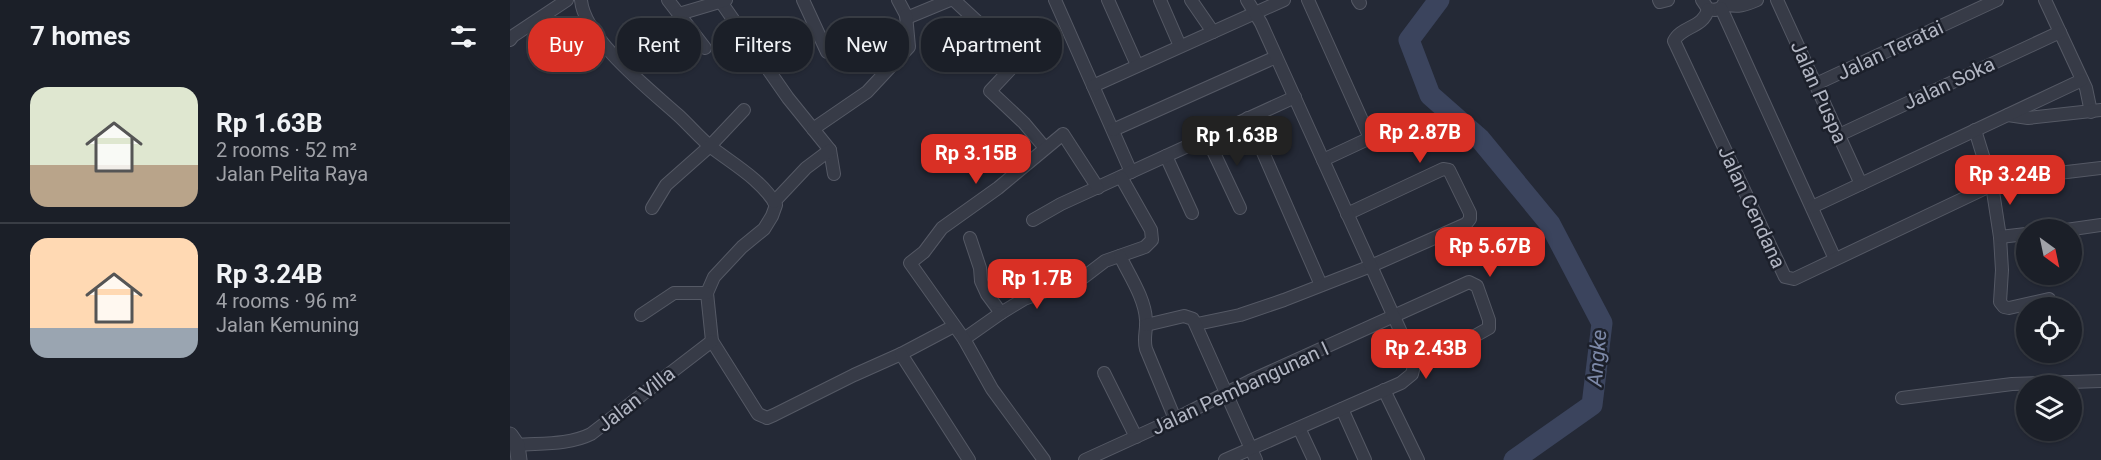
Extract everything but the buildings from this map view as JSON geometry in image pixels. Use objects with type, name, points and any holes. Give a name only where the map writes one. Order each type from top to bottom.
[{"type":"street","points":[[510,40],[567,0]]},
{"type":"street","points":[[581,0],[583,12],[603,42],[648,89],[710,146],[750,177],[774,202],[776,210],[764,229],[742,247],[714,277],[707,293],[712,341],[758,414],[767,418],[954,326]]},
{"type":"street","points":[[669,0],[705,48]]},
{"type":"street","points":[[803,0],[825,48]]},
{"type":"street","points":[[813,129],[867,92],[909,46],[906,15],[898,0]]},
{"type":"street","points":[[906,15],[913,16],[950,0]]},
{"type":"street","points":[[954,0],[982,26],[1018,52],[1020,60],[990,91],[1024,123],[1045,148]]},
{"type":"street","points":[[963,339],[1024,299],[1084,277],[1105,261],[1145,247],[1152,237],[1126,175],[1113,130],[1055,0]]},
{"type":"street","points":[[1108,0],[1137,65]]},
{"type":"street","points":[[1160,0],[1180,46]]},
{"type":"street","points":[[1191,0],[1213,32]]},
{"type":"street","points":[[1226,460],[1254,454],[1299,428],[1401,383],[1412,374],[1412,358],[1394,317],[1295,97],[1247,0]]},
{"type":"street","points":[[1093,86],[1284,0]]},
{"type":"street","points":[[1308,0],[1370,138]]},
{"type":"street","points":[[1659,0],[1660,2],[1668,0]]},
{"type":"street","points":[[1717,4],[1741,6],[1757,0]]},
{"type":"street","name":"Jalan Puspa","points":[[1777,0],[1861,184]]},
{"type":"street","name":"Jalan Teratai","points":[[1816,84],[1997,0]]},
{"type":"street","points":[[2008,115],[2028,118],[2096,111],[2045,0]]},
{"type":"street","points":[[679,14],[723,1],[830,150],[834,174]]},
{"type":"street","points":[[1717,4],[1835,260]]},
{"type":"street","name":"Jalan Cendana","points":[[1717,4],[1703,21],[1677,36],[1674,41],[1782,273],[1790,279],[1835,260],[1991,183],[2101,168]]},
{"type":"street","name":"Jalan Soka","points":[[1839,135],[2060,32]]},
{"type":"street","points":[[1113,130],[1276,57]]},
{"type":"street","points":[[1812,207],[2082,80]]},
{"type":"street","points":[[1033,220],[1061,204],[1295,97]]},
{"type":"street","points":[[652,208],[666,185],[710,146],[744,110]]},
{"type":"street","points":[[1248,118],[1321,285]]},
{"type":"street","points":[[1323,160],[1398,125]]},
{"type":"street","points":[[1975,130],[1991,183],[2000,237],[2002,270],[2000,302],[2004,307],[2016,306]]},
{"type":"street","points":[[1044,460],[992,389],[963,339],[910,263],[924,252],[942,228],[998,188],[1064,134],[1098,188]]},
{"type":"street","points":[[1207,138],[1240,208]]},
{"type":"street","points":[[774,202],[806,168],[830,150]]},
{"type":"street","points":[[1166,156],[1192,213]]},
{"type":"street","points":[[1197,324],[1239,315],[1284,300],[1371,266],[1466,224],[1470,219],[1470,213],[1449,170],[1443,169],[1347,214]]},
{"type":"street","points":[[2082,228],[2101,225]]},
{"type":"street","points":[[2000,237],[2016,235]]},
{"type":"street","points":[[970,238],[980,267],[981,281],[987,294],[1001,313]]},
{"type":"street","points":[[1120,256],[1139,297],[1146,319],[1143,339],[1146,349],[1175,419]]},
{"type":"street","name":"Jalan Pembangunan I","points":[[1085,460],[1175,419],[1250,381],[1470,282],[1478,286],[1489,320],[1489,328],[1476,338],[1457,346]]},
{"type":"street","points":[[641,315],[674,293],[707,293]]},
{"type":"street","points":[[1146,325],[1184,316],[1189,316],[1197,324],[1254,454]]},
{"type":"street","name":"Jalan Villa","points":[[515,447],[566,441],[591,434],[712,341]]},
{"type":"street","points":[[901,354],[969,460]]},
{"type":"street","points":[[1104,373],[1136,437]]},
{"type":"street","points":[[1902,398],[2012,384],[2101,381]]},
{"type":"street","points":[[1384,390],[1418,460]]},
{"type":"street","points":[[1342,409],[1365,460]]},
{"type":"street","points":[[1299,428],[1314,460]]},
{"type":"waterway","name":"Angke","points":[[1439,0],[1409,40],[1430,95],[1480,139],[1550,224],[1602,323],[1592,405],[1514,460]]}]
